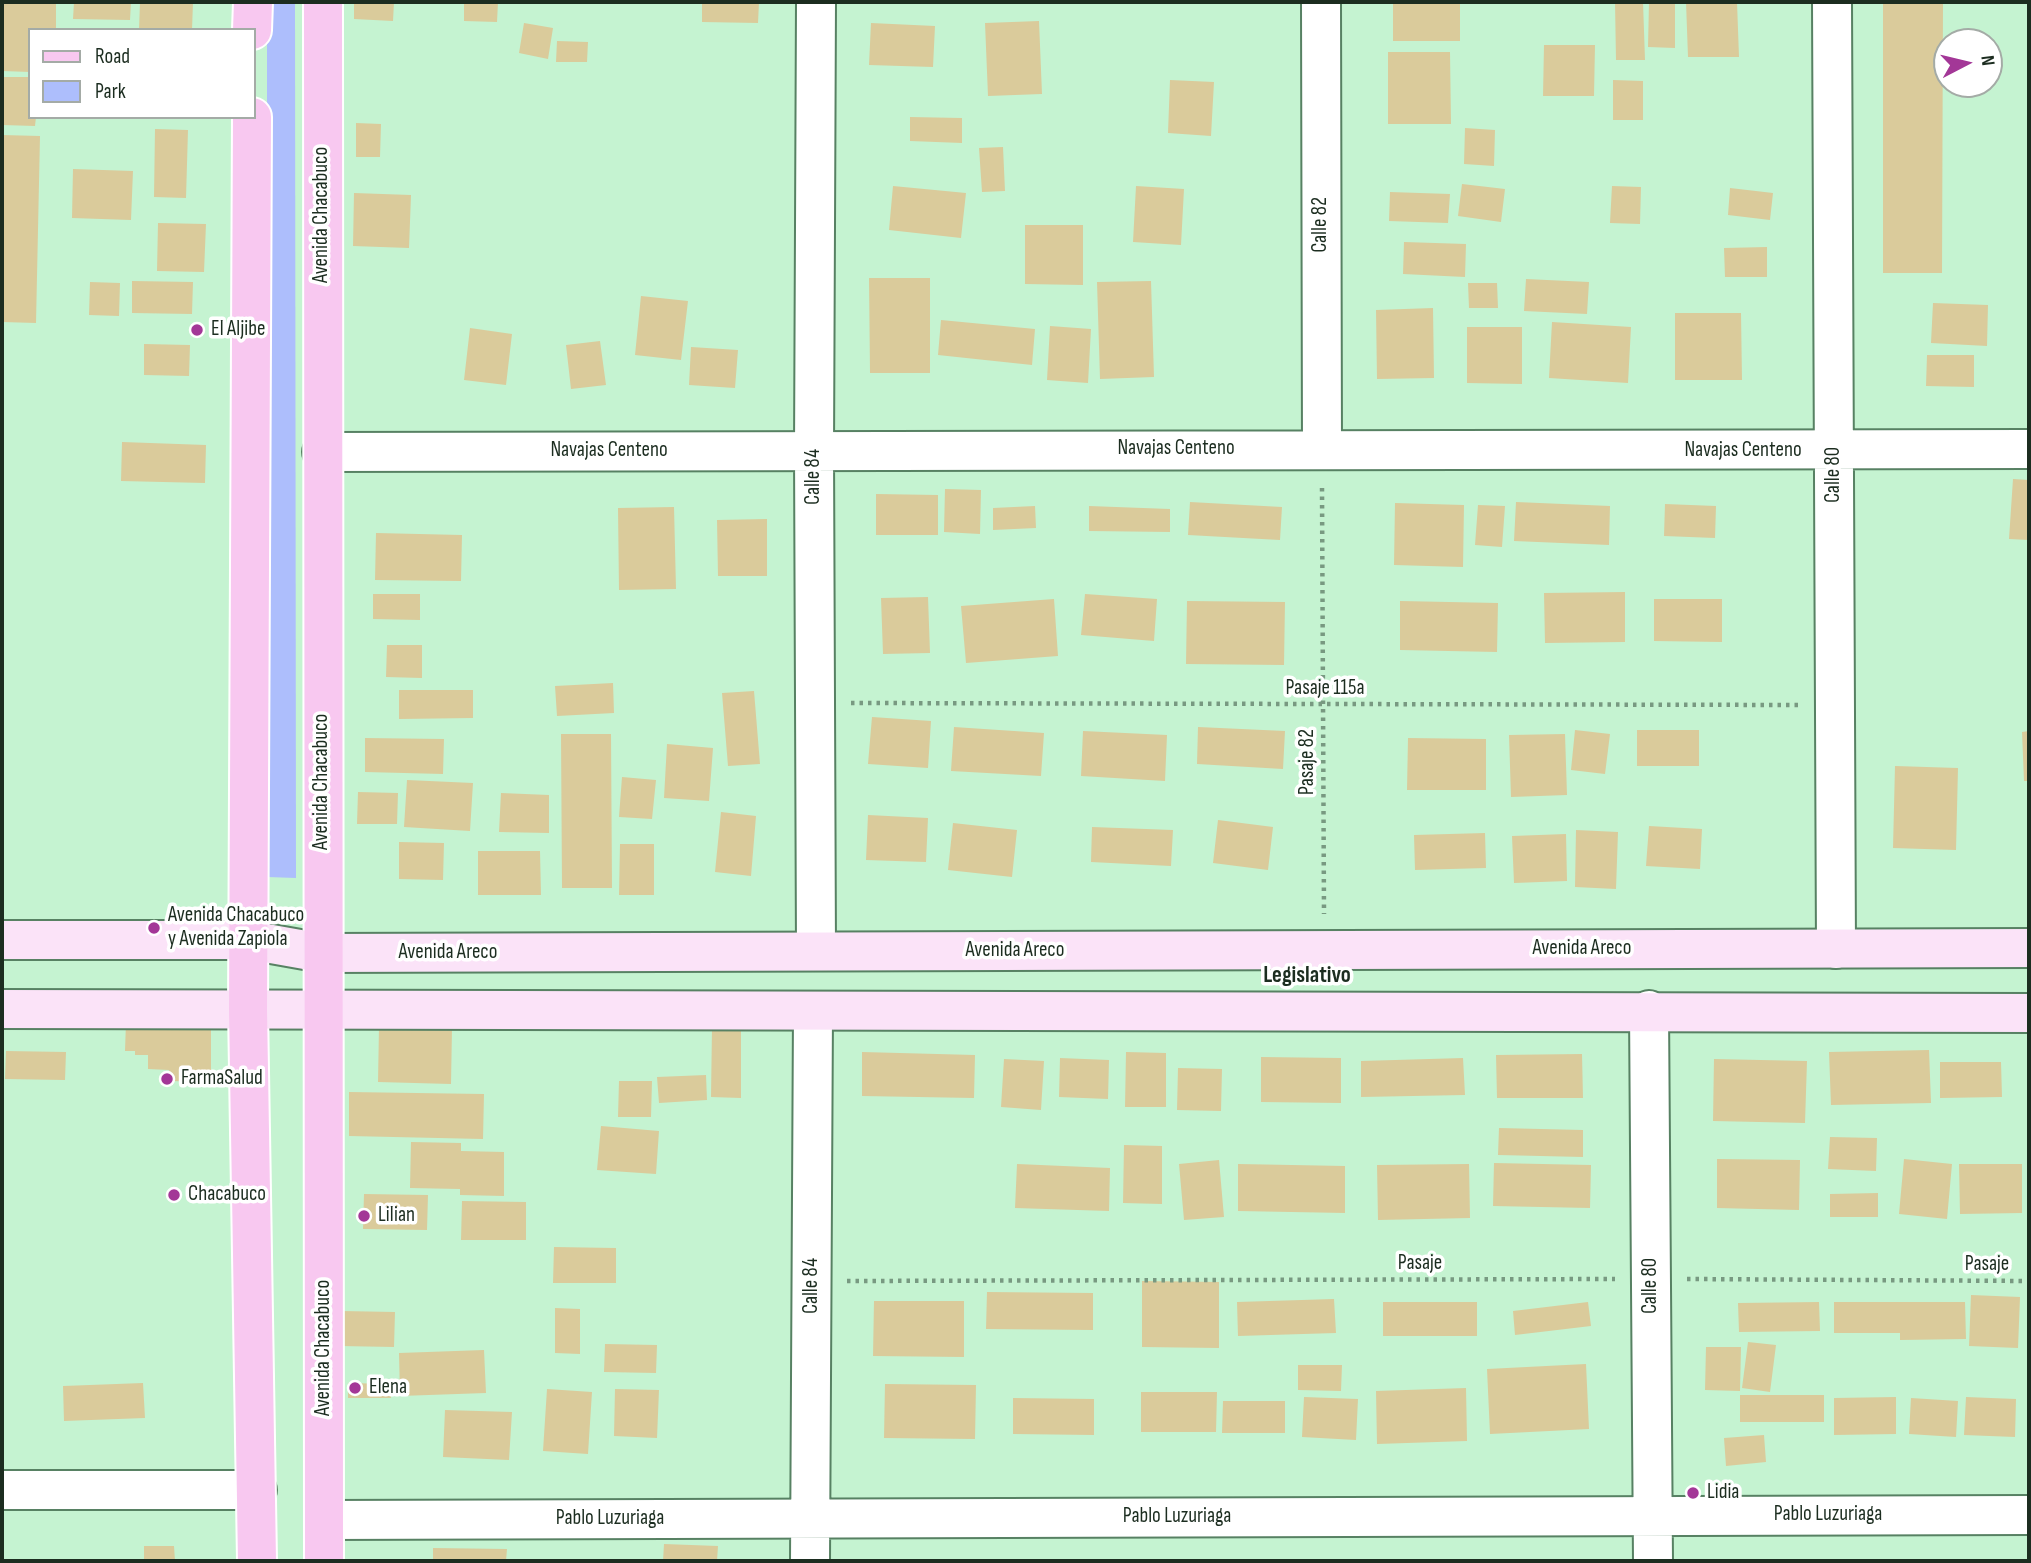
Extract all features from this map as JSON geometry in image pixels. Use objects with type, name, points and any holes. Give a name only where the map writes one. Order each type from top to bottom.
[{"type":"main road","points":[[253,2],[253,28]]},
{"type":"main road","name":"Avenida Chacabuco","points":[[323,2],[324,1561]]},
{"type":"main road","points":[[252,119],[248,1009],[257,1561]]},
{"type":"main road","name":"Avenida Areco","points":[[2,940],[249,940],[322,953],[2029,948]]},
{"type":"main road","points":[[2,1009],[813,1012],[1649,1010],[2029,1013]]},
{"type":"street","name":"Calle 84","points":[[816,2],[814,450],[817,951]]},
{"type":"street","name":"Calle 82","points":[[1321,2],[1322,449]]},
{"type":"street","name":"Calle 80","points":[[1832,2],[1836,949]]},
{"type":"street","name":"Navajas Centeno","points":[[322,452],[2029,449]]},
{"type":"street","name":"Calle 80","points":[[1649,1010],[1653,1561]]},
{"type":"street","name":"Calle 84","points":[[810,1561],[813,1012]]},
{"type":"street","points":[[2,1490],[257,1490]]},
{"type":"street","name":"Pablo Luzuriaga","points":[[324,1520],[2029,1515]]},
{"type":"path","name":"Pasaje 82","points":[[1322,449],[1325,950]]},
{"type":"path","name":"Pasaje 115a","points":[[815,703],[1835,705]]},
{"type":"path","name":"Pasaje","points":[[812,1281],[2029,1281]]},
{"type":"green space","points":[[267,2],[295,2],[296,878],[267,877]]},
{"type":"building","points":[[2,2],[56,2],[56,28],[28,28],[28,72],[2,71]]},
{"type":"building","points":[[74,2],[131,2],[130,20],[73,19]]},
{"type":"building","points":[[140,2],[193,2],[192,28],[139,28]]},
{"type":"building","points":[[354,2],[394,2],[393,21],[354,19]]},
{"type":"building","points":[[464,2],[498,2],[497,22],[464,21]]},
{"type":"building","points":[[702,2],[759,2],[758,23],[702,22]]},
{"type":"building","points":[[1393,2],[1460,2],[1460,41],[1393,41]]},
{"type":"building","points":[[1615,2],[1643,2],[1645,60],[1616,60]]},
{"type":"building","points":[[1649,2],[1675,2],[1675,48],[1648,47]]},
{"type":"building","points":[[1686,2],[1737,2],[1739,57],[1688,57]]},
{"type":"building","points":[[1883,2],[1943,2],[1943,28],[1933,28],[1933,98],[1943,98],[1942,273],[1883,273]]},
{"type":"building","points":[[1039,21],[1042,94],[988,96],[985,23]]},
{"type":"building","points":[[524,23],[553,28],[548,59],[519,53]]},
{"type":"building","points":[[871,23],[935,26],[933,67],[869,65]]},
{"type":"building","points":[[557,41],[588,42],[587,62],[556,62]]},
{"type":"building","points":[[1544,45],[1595,45],[1594,96],[1543,96]]},
{"type":"building","points":[[1388,52],[1450,52],[1451,124],[1388,124]]},
{"type":"building","points":[[2,77],[28,77],[28,119],[36,119],[35,126],[2,125]]},
{"type":"building","points":[[1170,80],[1214,82],[1211,136],[1168,133]]},
{"type":"building","points":[[1613,80],[1643,81],[1643,120],[1613,120]]},
{"type":"building","points":[[910,117],[962,118],[962,143],[910,141]]},
{"type":"building","points":[[356,123],[381,124],[380,157],[356,157]]},
{"type":"building","points":[[1465,128],[1495,130],[1494,166],[1464,164]]},
{"type":"building","points":[[155,129],[188,130],[186,198],[154,197]]},
{"type":"building","points":[[2,135],[40,136],[36,323],[2,322]]},
{"type":"building","points":[[1003,147],[1005,191],[982,192],[979,148]]},
{"type":"building","points":[[73,169],[133,171],[131,220],[72,218]]},
{"type":"building","points":[[1462,184],[1505,189],[1501,222],[1458,216]]},
{"type":"building","points":[[893,186],[966,193],[961,238],[889,230]]},
{"type":"building","points":[[1136,186],[1184,189],[1181,245],[1133,242]]},
{"type":"building","points":[[1612,186],[1641,187],[1640,224],[1610,223]]},
{"type":"building","points":[[1730,188],[1773,193],[1770,220],[1728,215]]},
{"type":"building","points":[[1390,192],[1450,194],[1448,223],[1389,221]]},
{"type":"building","points":[[354,193],[411,195],[409,248],[353,246]]},
{"type":"building","points":[[158,223],[206,224],[204,272],[157,271]]},
{"type":"building","points":[[1025,225],[1083,225],[1083,285],[1025,284]]},
{"type":"building","points":[[1404,242],[1466,244],[1465,277],[1403,274]]},
{"type":"building","points":[[1767,247],[1767,277],[1725,277],[1724,248]]},
{"type":"building","points":[[869,278],[930,278],[930,373],[870,373]]},
{"type":"building","points":[[1526,279],[1589,282],[1587,314],[1524,311]]},
{"type":"building","points":[[132,281],[193,282],[192,314],[132,313]]},
{"type":"building","points":[[1151,281],[1154,377],[1100,379],[1097,282]]},
{"type":"building","points":[[90,282],[120,283],[119,316],[89,315]]},
{"type":"building","points":[[1468,283],[1497,283],[1498,308],[1469,308]]},
{"type":"building","points":[[641,296],[688,301],[681,360],[635,355]]},
{"type":"building","points":[[1933,303],[1988,305],[1987,346],[1931,343]]},
{"type":"building","points":[[1433,308],[1434,378],[1377,379],[1376,310]]},
{"type":"building","points":[[1675,313],[1741,313],[1742,380],[1675,380]]},
{"type":"building","points":[[941,320],[1035,329],[1032,365],[938,355]]},
{"type":"building","points":[[1552,322],[1631,327],[1628,383],[1549,378]]},
{"type":"building","points":[[1050,326],[1091,329],[1088,383],[1047,380]]},
{"type":"building","points":[[1467,327],[1522,327],[1522,384],[1467,383]]},
{"type":"building","points":[[470,328],[512,334],[506,385],[464,380]]},
{"type":"building","points":[[600,341],[606,385],[571,389],[566,345]]},
{"type":"building","points":[[144,344],[190,345],[189,376],[144,375]]},
{"type":"building","points":[[691,347],[738,350],[735,388],[689,385]]},
{"type":"building","points":[[1927,355],[1974,355],[1974,387],[1926,386]]},
{"type":"building","points":[[122,442],[206,445],[205,483],[121,481]]},
{"type":"building","points":[[2013,479],[2029,480],[2029,540],[2009,539]]},
{"type":"building","points":[[945,489],[981,490],[980,534],[944,532]]},
{"type":"building","points":[[876,494],[938,495],[938,535],[876,535]]},
{"type":"building","points":[[1190,502],[1282,507],[1280,540],[1188,535]]},
{"type":"building","points":[[1516,502],[1610,506],[1609,545],[1514,541]]},
{"type":"building","points":[[1395,503],[1464,505],[1463,567],[1394,565]]},
{"type":"building","points":[[1665,504],[1716,506],[1715,538],[1664,536]]},
{"type":"building","points":[[1478,505],[1505,506],[1502,547],[1475,545]]},
{"type":"building","points":[[1035,506],[1036,528],[993,530],[993,508]]},
{"type":"building","points":[[1089,506],[1170,509],[1170,532],[1089,531]]},
{"type":"building","points":[[674,507],[676,589],[619,590],[618,508]]},
{"type":"building","points":[[767,519],[767,576],[718,576],[717,520]]},
{"type":"building","points":[[376,533],[462,535],[461,581],[375,580]]},
{"type":"building","points":[[1625,592],[1625,642],[1545,643],[1544,593]]},
{"type":"building","points":[[373,594],[420,594],[420,620],[373,619]]},
{"type":"building","points":[[1085,594],[1157,599],[1154,641],[1081,635]]},
{"type":"building","points":[[928,597],[930,653],[883,654],[881,598]]},
{"type":"building","points":[[1054,599],[1058,656],[966,663],[961,606]]},
{"type":"building","points":[[1654,599],[1722,599],[1722,642],[1654,641]]},
{"type":"building","points":[[1187,601],[1285,602],[1284,665],[1186,664]]},
{"type":"building","points":[[1400,601],[1498,603],[1497,652],[1400,650]]},
{"type":"building","points":[[387,645],[422,645],[422,678],[386,677]]},
{"type":"building","points":[[613,683],[614,713],[557,716],[555,686]]},
{"type":"building","points":[[399,690],[473,690],[473,718],[399,719]]},
{"type":"building","points":[[754,691],[760,764],[728,766],[722,693]]},
{"type":"building","points":[[872,717],[931,721],[928,768],[868,764]]},
{"type":"building","points":[[954,727],[1044,733],[1041,776],[951,771]]},
{"type":"building","points":[[1198,727],[1285,731],[1283,769],[1197,764]]},
{"type":"building","points":[[1575,730],[1610,734],[1605,774],[1571,770]]},
{"type":"building","points":[[1637,730],[1699,730],[1699,766],[1637,766]]},
{"type":"building","points":[[1083,731],[1167,735],[1165,781],[1081,776]]},
{"type":"building","points":[[2029,731],[2029,781],[2024,781],[2022,732]]},
{"type":"building","points":[[561,734],[611,734],[612,888],[562,888]]},
{"type":"building","points":[[1565,734],[1567,795],[1511,797],[1509,735]]},
{"type":"building","points":[[365,738],[444,739],[443,774],[365,772]]},
{"type":"building","points":[[1408,738],[1486,739],[1486,790],[1407,790]]},
{"type":"building","points":[[667,744],[713,748],[709,801],[664,798]]},
{"type":"building","points":[[1895,766],[1958,768],[1956,850],[1893,848]]},
{"type":"building","points":[[622,777],[656,780],[652,819],[619,817]]},
{"type":"building","points":[[407,780],[473,783],[470,831],[404,827]]},
{"type":"building","points":[[358,792],[398,793],[397,824],[357,824]]},
{"type":"building","points":[[501,793],[549,795],[549,833],[499,832]]},
{"type":"building","points":[[721,812],[756,816],[751,876],[715,872]]},
{"type":"building","points":[[868,815],[928,818],[926,862],[866,860]]},
{"type":"building","points":[[1218,820],[1273,827],[1268,870],[1213,863]]},
{"type":"building","points":[[953,823],[1017,830],[1012,877],[948,870]]},
{"type":"building","points":[[1649,826],[1702,829],[1700,869],[1646,866]]},
{"type":"building","points":[[1092,827],[1173,830],[1171,866],[1091,862]]},
{"type":"building","points":[[1576,830],[1618,832],[1616,889],[1575,887]]},
{"type":"building","points":[[1485,833],[1486,868],[1415,870],[1414,835]]},
{"type":"building","points":[[1566,834],[1567,881],[1514,883],[1512,836]]},
{"type":"building","points":[[399,842],[444,843],[443,880],[399,879]]},
{"type":"building","points":[[620,844],[654,844],[654,895],[619,895]]},
{"type":"building","points":[[478,851],[540,851],[541,895],[478,895]]},
{"type":"building","points":[[202,1018],[211,1029],[211,1082],[170,1081],[169,1070],[148,1069],[148,1055],[135,1055],[135,1051],[125,1051],[126,1022]]},
{"type":"building","points":[[379,1027],[452,1028],[451,1084],[378,1082]]},
{"type":"building","points":[[712,1027],[741,1028],[741,1098],[711,1097]]},
{"type":"building","points":[[1929,1050],[1931,1103],[1831,1105],[1829,1052]]},
{"type":"building","points":[[6,1051],[66,1052],[65,1080],[5,1079]]},
{"type":"building","points":[[862,1052],[975,1055],[974,1098],[862,1096]]},
{"type":"building","points":[[1126,1052],[1166,1053],[1166,1107],[1125,1107]]},
{"type":"building","points":[[1582,1054],[1583,1098],[1497,1098],[1496,1055]]},
{"type":"building","points":[[1261,1057],[1341,1058],[1341,1103],[1261,1102]]},
{"type":"building","points":[[1060,1058],[1109,1060],[1108,1099],[1059,1097]]},
{"type":"building","points":[[1463,1058],[1465,1095],[1361,1097],[1361,1061]]},
{"type":"building","points":[[1004,1059],[1044,1061],[1041,1110],[1001,1107]]},
{"type":"building","points":[[1714,1059],[1807,1061],[1805,1123],[1713,1121]]},
{"type":"building","points":[[1940,1062],[2001,1062],[2002,1097],[1940,1098]]},
{"type":"building","points":[[1178,1068],[1222,1069],[1221,1111],[1177,1110]]},
{"type":"building","points":[[706,1075],[707,1100],[659,1103],[657,1077]]},
{"type":"building","points":[[619,1081],[652,1081],[651,1117],[618,1117]]},
{"type":"building","points":[[349,1092],[484,1094],[483,1139],[349,1136]]},
{"type":"building","points":[[601,1126],[659,1131],[656,1174],[597,1170]]},
{"type":"building","points":[[1499,1128],[1583,1130],[1583,1157],[1498,1155]]},
{"type":"building","points":[[1830,1137],[1877,1138],[1876,1171],[1828,1169]]},
{"type":"building","points":[[411,1142],[461,1143],[461,1151],[504,1152],[504,1196],[460,1195],[460,1189],[410,1188]]},
{"type":"building","points":[[1124,1145],[1162,1146],[1162,1204],[1123,1203]]},
{"type":"building","points":[[1717,1159],[1800,1160],[1799,1210],[1717,1208]]},
{"type":"building","points":[[1904,1159],[1952,1164],[1947,1219],[1899,1214]]},
{"type":"building","points":[[1219,1160],[1224,1217],[1184,1220],[1179,1164]]},
{"type":"building","points":[[1494,1163],[1591,1165],[1590,1208],[1493,1206]]},
{"type":"building","points":[[1017,1164],[1110,1168],[1109,1211],[1015,1208]]},
{"type":"building","points":[[1238,1164],[1345,1166],[1345,1213],[1238,1211]]},
{"type":"building","points":[[1469,1164],[1470,1218],[1378,1220],[1377,1165]]},
{"type":"building","points":[[1959,1164],[2022,1164],[2022,1213],[1960,1214]]},
{"type":"building","points":[[1878,1193],[1878,1217],[1830,1217],[1830,1194]]},
{"type":"building","points":[[364,1194],[428,1195],[427,1230],[363,1229]]},
{"type":"building","points":[[462,1201],[526,1202],[526,1240],[461,1240]]},
{"type":"building","points":[[554,1247],[616,1248],[616,1283],[553,1283]]},
{"type":"building","points":[[1142,1281],[1219,1282],[1219,1348],[1142,1347]]},
{"type":"building","points":[[987,1292],[1093,1293],[1093,1330],[986,1329]]},
{"type":"building","points":[[1971,1295],[2020,1297],[2018,1348],[1969,1346]]},
{"type":"building","points":[[1334,1299],[1336,1333],[1238,1336],[1237,1302]]},
{"type":"building","points":[[874,1301],[964,1301],[964,1357],[873,1356]]},
{"type":"building","points":[[1383,1302],[1477,1302],[1477,1336],[1383,1336]]},
{"type":"building","points":[[1588,1302],[1591,1326],[1515,1335],[1513,1311]]},
{"type":"building","points":[[1819,1302],[1820,1331],[1739,1332],[1738,1303]]},
{"type":"building","points":[[1834,1302],[1965,1302],[1966,1339],[1900,1340],[1900,1333],[1834,1333]]},
{"type":"building","points":[[555,1308],[580,1309],[580,1354],[555,1353]]},
{"type":"building","points":[[341,1311],[395,1312],[394,1347],[340,1346]]},
{"type":"building","points":[[1748,1342],[1776,1345],[1770,1392],[1742,1388]]},
{"type":"building","points":[[605,1344],[657,1345],[656,1373],[604,1372]]},
{"type":"building","points":[[1706,1347],[1741,1347],[1740,1391],[1705,1390]]},
{"type":"building","points":[[484,1350],[486,1393],[400,1396],[399,1353]]},
{"type":"building","points":[[1586,1364],[1589,1429],[1490,1434],[1487,1369]]},
{"type":"building","points":[[1298,1365],[1342,1365],[1341,1391],[1298,1390]]},
{"type":"building","points":[[143,1383],[145,1418],[64,1421],[63,1386]]},
{"type":"building","points":[[348,1383],[391,1384],[391,1398],[348,1398]]},
{"type":"building","points":[[885,1384],[976,1385],[975,1439],[884,1438]]},
{"type":"building","points":[[1466,1388],[1467,1441],[1377,1444],[1376,1391]]},
{"type":"building","points":[[547,1389],[592,1392],[588,1454],[543,1451]]},
{"type":"building","points":[[615,1389],[659,1390],[657,1438],[614,1436]]},
{"type":"building","points":[[1141,1392],[1217,1392],[1216,1432],[1141,1432]]},
{"type":"building","points":[[1740,1395],[1824,1395],[1824,1422],[1740,1422]]},
{"type":"building","points":[[1304,1397],[1358,1399],[1356,1440],[1302,1437]]},
{"type":"building","points":[[1896,1397],[1896,1434],[1834,1435],[1834,1398]]},
{"type":"building","points":[[1966,1397],[2016,1399],[2015,1437],[1964,1435]]},
{"type":"building","points":[[1013,1398],[1094,1399],[1094,1435],[1013,1434]]},
{"type":"building","points":[[1911,1398],[1958,1401],[1956,1437],[1909,1434]]},
{"type":"building","points":[[1223,1401],[1285,1401],[1285,1433],[1222,1433]]},
{"type":"building","points":[[445,1410],[512,1412],[509,1460],[443,1457]]},
{"type":"building","points":[[1764,1435],[1766,1462],[1726,1466],[1724,1438]]},
{"type":"building","points":[[664,1544],[718,1546],[717,1561],[663,1561]]},
{"type":"building","points":[[144,1546],[174,1546],[175,1561],[144,1561]]},
{"type":"building","points":[[433,1548],[507,1549],[506,1561],[433,1561]]},
{"type":"place","name":"El Aljibe","points":[[197,330]]},
{"type":"place","name":"Avenida Chacabuco y Avenida Zapiola","points":[[154,928]]},
{"type":"place","name":"FarmaSalud","points":[[167,1079]]},
{"type":"place","name":"Chacabuco","points":[[174,1195]]},
{"type":"place","name":"Lilian","points":[[364,1216]]},
{"type":"place","name":"Elena","points":[[355,1388]]},
{"type":"place","name":"Lidia","points":[[1693,1493]]},
{"type":"district","name":"Legislativo","points":[[1307,976]]}]
